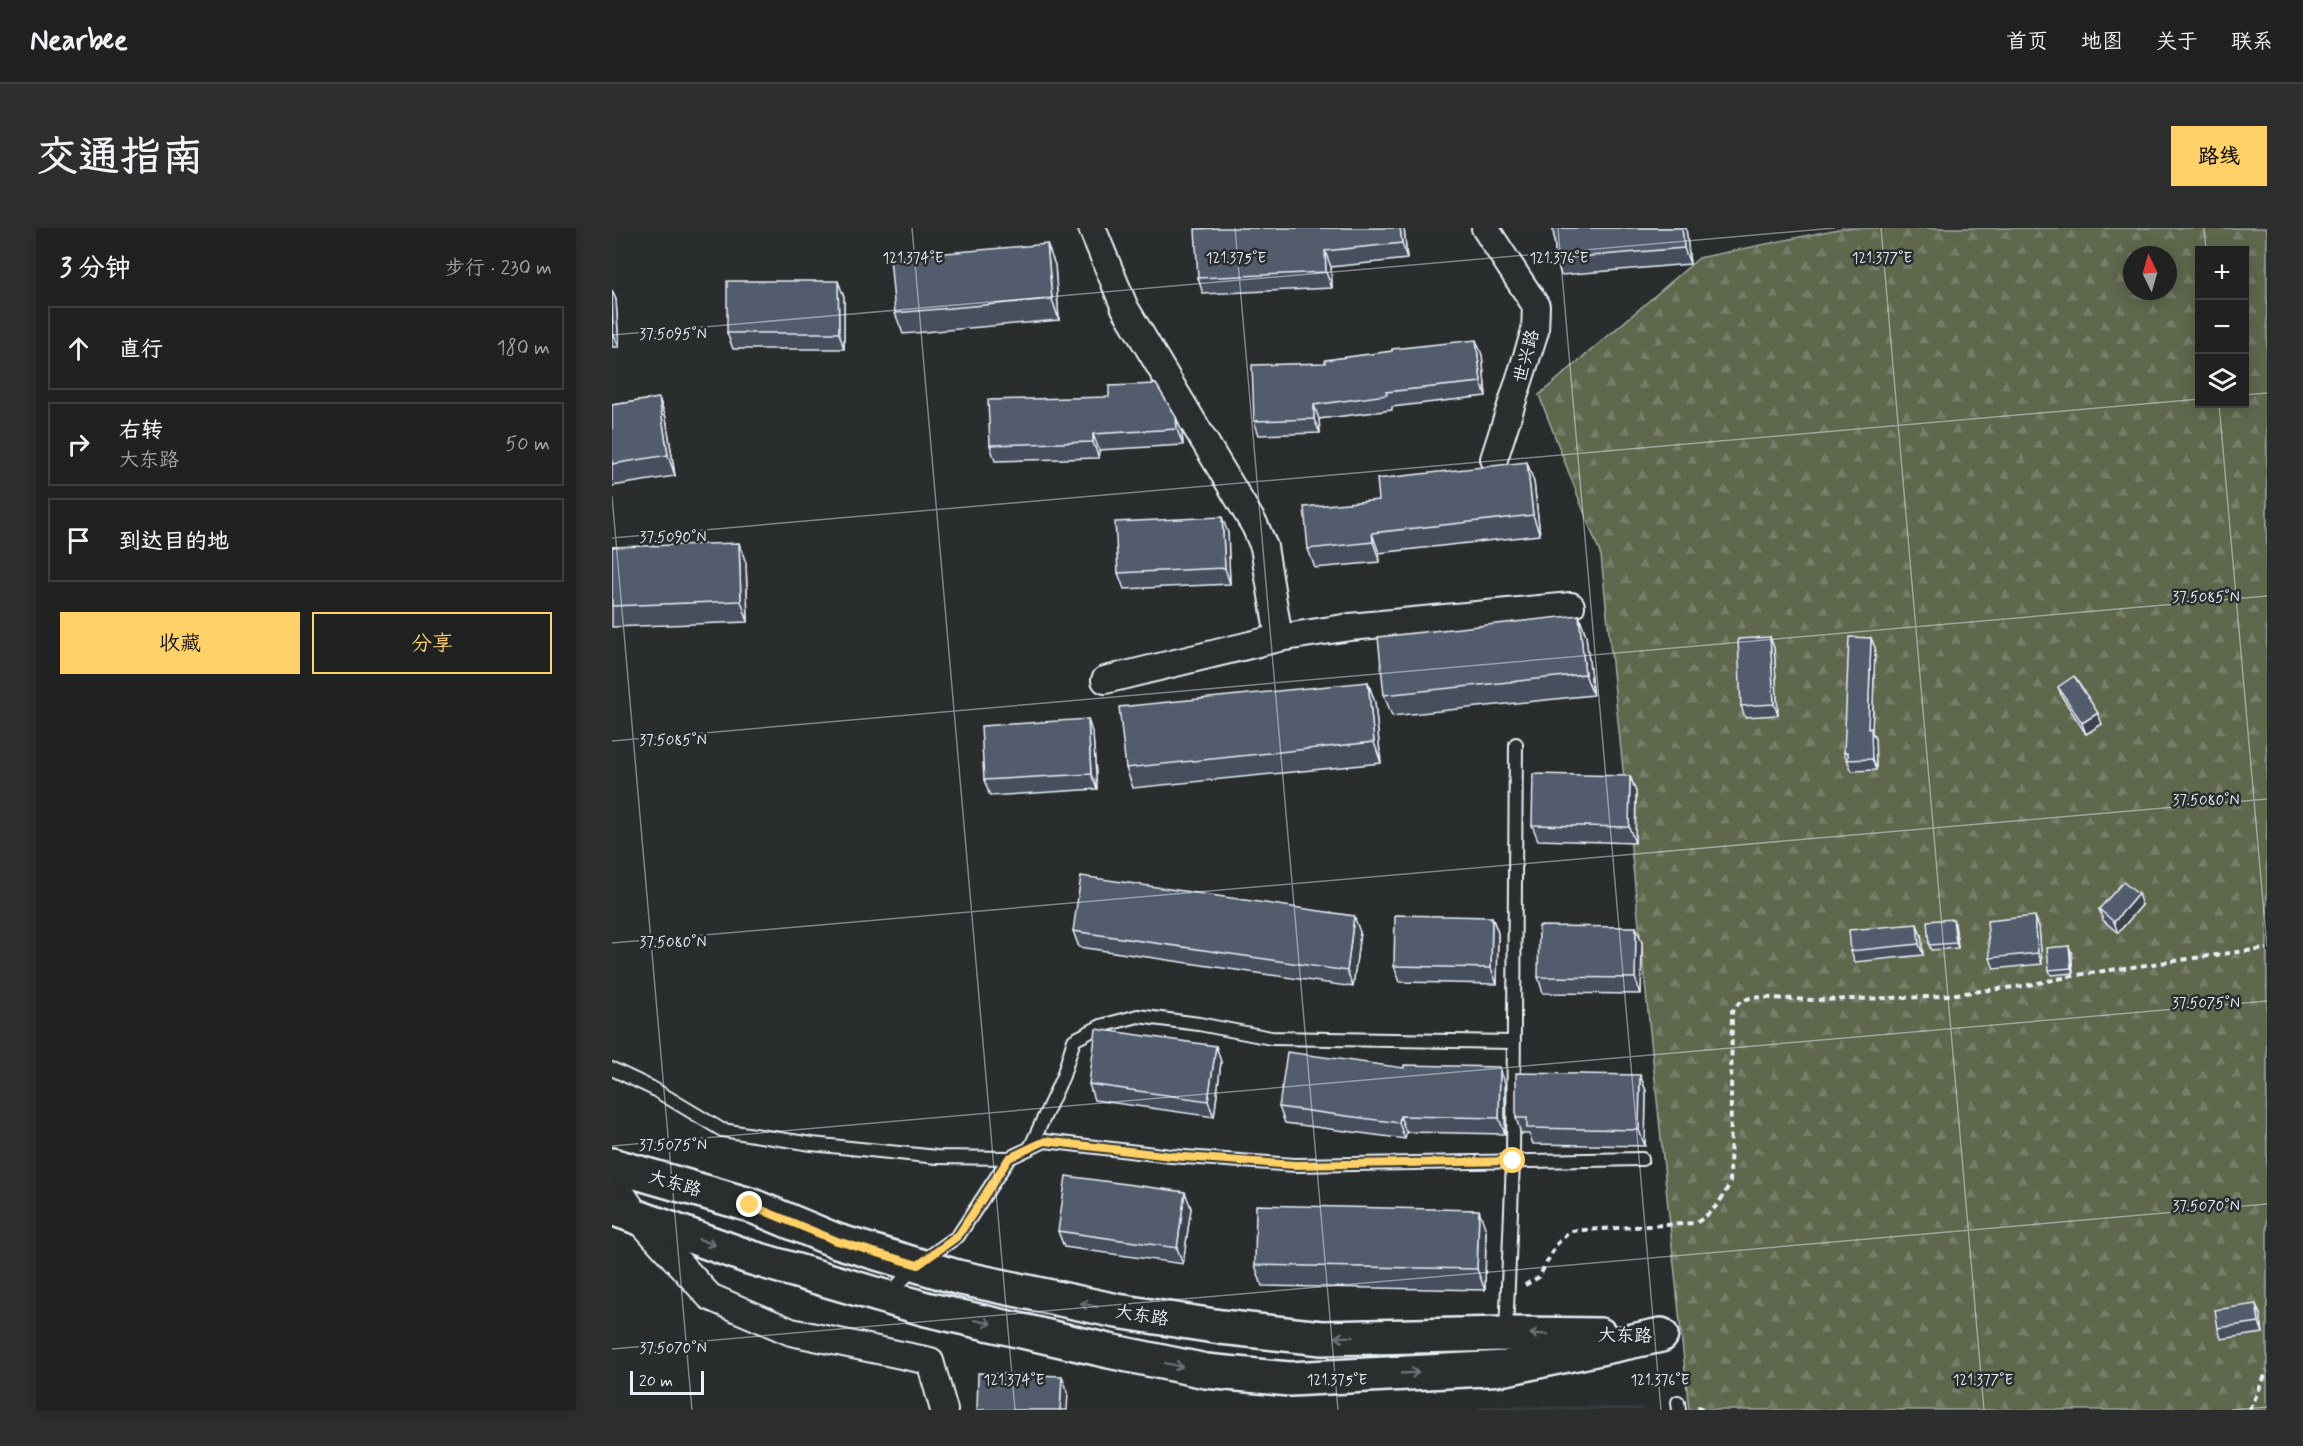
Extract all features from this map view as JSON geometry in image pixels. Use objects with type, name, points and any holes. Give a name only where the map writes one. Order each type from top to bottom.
[{"type":"street","points":[[1092,228],[1125,308],[1255,526],[1264,547],[1279,638]]},
{"type":"street","name":"世兴路","points":[[1485,228],[1536,306],[1535,331],[1494,459]]},
{"type":"street","points":[[1105,680],[1279,638],[1350,627],[1571,606]]},
{"type":"street","name":"大东路","points":[[612,1165],[750,1205],[837,1241],[957,1277],[1117,1311],[1221,1327],[1322,1338],[1506,1351]]},
{"type":"street","points":[[612,1179],[625,1213],[710,1297],[790,1332],[930,1361],[944,1410]]},
{"type":"street","points":[[625,1213],[749,1257],[886,1298],[1097,1349],[1206,1371],[1289,1378],[1506,1351]]},
{"type":"lane","points":[[1506,1351],[1513,1161],[1516,744]]},
{"type":"lane","points":[[1030,1148],[1063,1076],[1074,1040],[1101,1026],[1138,1016],[1199,1024],[1271,1038],[1514,1042]]},
{"type":"lane","points":[[612,1069],[651,1088],[722,1131],[812,1144],[938,1157],[1009,1158],[1045,1141],[1171,1156],[1295,1165],[1642,1159]]},
{"type":"lane","points":[[886,1298],[918,1265],[958,1236],[1009,1158]]},
{"type":"path","points":[[1507,1294],[1539,1277],[1556,1245],[1570,1231],[1696,1223],[1710,1214],[1723,1198],[1730,1182],[1732,1011],[1739,1003],[1752,997],[1815,1000],[1930,997],[2023,986],[2095,972],[2267,949]]},
{"type":"path","points":[[2250,1410],[2267,1371]]},
{"type":"shaded area","points":[[1480,1406],[1643,1407],[1643,1410],[1480,1410]]},
{"type":"green space","points":[[1843,228],[2267,228],[2267,1410],[1689,1410],[1601,556],[1539,395],[1699,258]]},
{"type":"building","points":[[1400,228],[1402,243],[1325,251],[1326,272],[1198,278],[1195,229]]},
{"type":"building","points":[[1553,228],[1682,228],[1684,248],[1556,259]]},
{"type":"building","points":[[1047,244],[1052,299],[895,313],[890,258]]},
{"type":"building","points":[[727,281],[838,281],[839,333],[727,333]]},
{"type":"building","points":[[1476,340],[1481,382],[1386,392],[1387,395],[1314,405],[1314,419],[1254,421],[1252,365],[1325,363],[1325,360],[1392,351],[1392,349]]},
{"type":"building","points":[[1156,384],[1176,417],[1177,429],[1093,434],[1093,442],[990,445],[988,400],[1109,397],[1109,386]]},
{"type":"building","points":[[659,398],[668,455],[612,464],[612,405]]},
{"type":"building","points":[[1527,462],[1533,515],[1372,533],[1373,542],[1308,549],[1304,507],[1379,500],[1377,479]]},
{"type":"building","points":[[1222,517],[1225,568],[1118,573],[1115,522]]},
{"type":"building","points":[[739,543],[741,601],[612,606],[612,547]]},
{"type":"building","points":[[1579,615],[1585,674],[1384,695],[1378,637]]},
{"type":"building","points":[[1770,637],[1774,704],[1741,706],[1738,639]]},
{"type":"building","points":[[1849,637],[1871,638],[1868,729],[1871,728],[1872,759],[1848,760],[1848,752],[1844,753]]},
{"type":"building","points":[[2074,676],[2098,713],[2082,723],[2058,687]]},
{"type":"building","points":[[1368,682],[1374,742],[1126,768],[1119,707]]},
{"type":"building","points":[[1088,719],[1091,774],[984,780],[981,726]]},
{"type":"building","points":[[1533,774],[1630,776],[1629,827],[1532,825]]},
{"type":"building","points":[[1081,876],[1354,916],[1347,971],[1073,931]]},
{"type":"building","points":[[2123,882],[2138,894],[2114,922],[2099,909]]},
{"type":"building","points":[[1395,915],[1492,917],[1491,968],[1394,966]]},
{"type":"building","points":[[2035,916],[2038,953],[1990,958],[1987,921]]},
{"type":"building","points":[[1953,919],[1956,943],[1929,945],[1927,921]]},
{"type":"building","points":[[1917,924],[1919,944],[1851,951],[1849,930]]},
{"type":"building","points":[[1539,926],[1636,927],[1635,978],[1538,977]]},
{"type":"building","points":[[2069,946],[2071,968],[2049,970],[2047,948]]},
{"type":"building","points":[[1096,1029],[1216,1046],[1208,1101],[1089,1084]]},
{"type":"building","points":[[1287,1052],[1404,1068],[1404,1065],[1500,1067],[1499,1118],[1400,1116],[1399,1123],[1279,1107]]},
{"type":"building","points":[[1516,1073],[1640,1075],[1639,1130],[1527,1128],[1527,1118],[1516,1118]]},
{"type":"building","points":[[1066,1176],[1185,1192],[1177,1248],[1058,1231]]},
{"type":"building","points":[[1256,1205],[1479,1210],[1477,1269],[1255,1265]]},
{"type":"building","points":[[2256,1304],[2259,1322],[2218,1328],[2215,1310]]},
{"type":"building","points":[[978,1373],[1062,1376],[1060,1410],[977,1410]]},
{"type":"route","points":[[750,1205],[837,1241],[918,1265],[958,1236],[1009,1158],[1045,1141],[1171,1156],[1295,1165],[1513,1161]]}]
